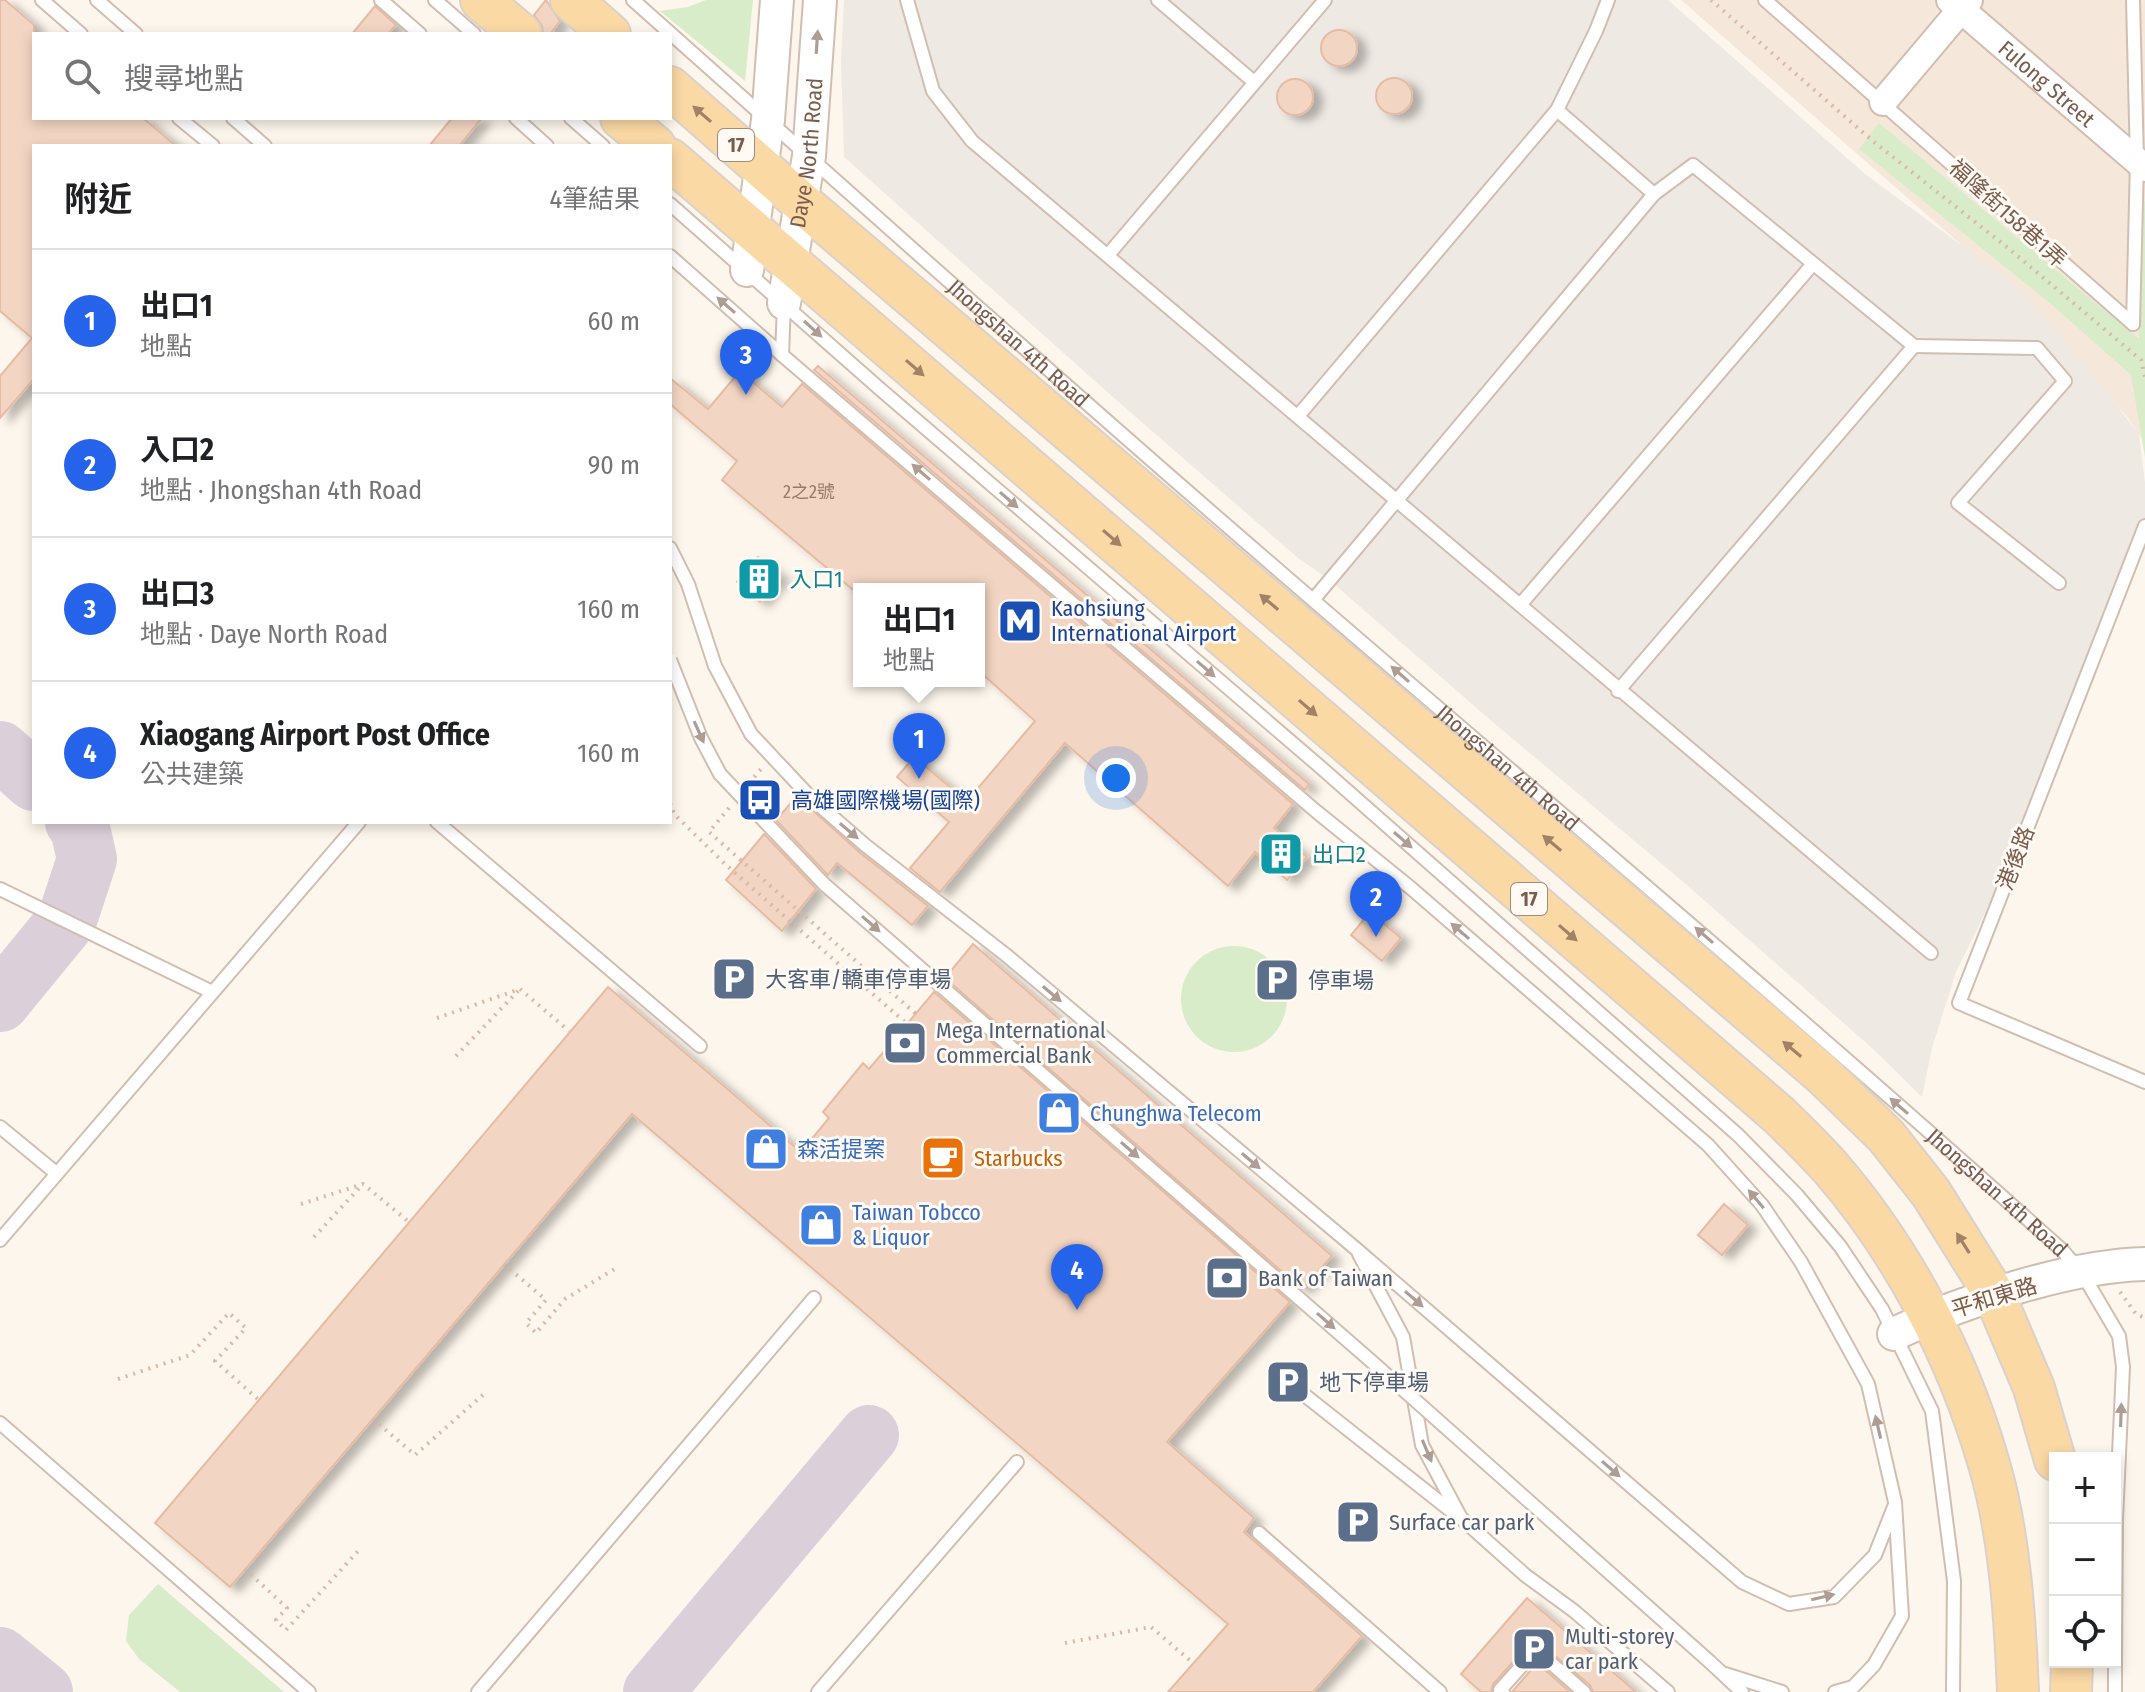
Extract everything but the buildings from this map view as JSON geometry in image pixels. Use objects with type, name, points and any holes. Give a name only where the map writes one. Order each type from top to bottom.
[{"type":"main road","points":[[481,0],[519,32]]},
{"type":"main road","points":[[571,0],[608,32]]},
{"type":"main road","name":"Jhongshan 4th Road","points":[[672,89],[1822,1074],[1886,1136],[1931,1193],[1994,1294],[2034,1388],[2053,1452]]},
{"type":"main road","points":[[623,120],[653,144]]},
{"type":"main road","name":"17","points":[[672,161],[1779,1115],[1829,1167],[1874,1225],[1931,1317],[1989,1464],[2006,1539],[2018,1692]]},
{"type":"main road","points":[[2071,1692],[2072,1668]]},
{"type":"street","name":"Daye North Road","points":[[747,270],[768,120],[777,0]]},
{"type":"street","name":"Daye North Road","points":[[784,303],[809,156],[820,0]]},
{"type":"street","points":[[1883,102],[1960,3]]},
{"type":"street","name":"Fulong Street","points":[[1960,3],[2141,164]]},
{"type":"street","name":"平和東路","points":[[1894,1334],[1994,1294],[2082,1273],[2145,1264]]},
{"type":"lane","points":[[42,0],[79,32]]},
{"type":"lane","points":[[97,0],[134,32]]},
{"type":"lane","points":[[381,0],[418,32]]},
{"type":"lane","points":[[435,0],[472,32]]},
{"type":"lane","name":"Jhongshan 4th Road","points":[[633,0],[669,32]]},
{"type":"lane","points":[[907,0],[933,91],[972,141],[1931,953]]},
{"type":"lane","points":[[1158,0],[1254,82]]},
{"type":"lane","points":[[1108,255],[1325,0]]},
{"type":"lane","points":[[1298,416],[1557,110],[1608,0]]},
{"type":"lane","name":"福隆街158巷1弄","points":[[1765,0],[2133,324],[2141,164]]},
{"type":"lane","points":[[2133,0],[2141,164]]},
{"type":"lane","name":"Jhongshan 4th Road","points":[[672,35],[962,294],[1665,901],[2062,1250],[2082,1273],[2119,1336],[2123,1367],[2115,1596]]},
{"type":"lane","points":[[1557,110],[1654,194]]},
{"type":"lane","points":[[181,120],[207,143]]},
{"type":"lane","points":[[235,120],[263,144]]},
{"type":"lane","points":[[518,120],[545,144]]},
{"type":"lane","points":[[573,120],[601,144]]},
{"type":"lane","points":[[1313,600],[1654,194],[1693,165],[1914,346],[2037,348],[2065,381],[1958,503],[2059,583]]},
{"type":"lane","points":[[672,206],[880,389],[1318,765],[1738,1135],[1797,1195],[1840,1246],[1882,1309],[1932,1411],[1954,1581],[1953,1692]]},
{"type":"lane","points":[[672,258],[1708,1145],[1762,1205],[1801,1262],[1868,1384],[1895,1502],[1902,1616],[1874,1665],[1853,1687],[1835,1692]]},
{"type":"lane","points":[[1520,605],[1812,265]]},
{"type":"lane","points":[[782,355],[784,303]]},
{"type":"lane","points":[[1618,691],[1914,346]]},
{"type":"lane","name":"港後路","points":[[2145,526],[1959,1003],[2145,1082]]},
{"type":"lane","points":[[672,552],[688,584],[715,666],[751,734],[812,799],[865,845],[1006,955],[1355,1248],[1742,1582],[1789,1604],[1834,1597],[1875,1555],[1895,1502]]},
{"type":"lane","points":[[672,665],[701,738],[720,774],[824,884],[1371,1361],[1742,1692]]},
{"type":"lane","points":[[0,1240],[357,824]]},
{"type":"lane","points":[[439,824],[700,1046]]},
{"type":"lane","points":[[0,889],[212,992]]},
{"type":"lane","points":[[0,1127],[56,1173]]},
{"type":"lane","points":[[1355,1248],[1403,1337],[1422,1445],[1461,1518]]},
{"type":"lane","points":[[478,1692],[814,1298]]},
{"type":"lane","points":[[1288,1382],[1461,1518],[1525,1575],[1574,1611],[1668,1692]]},
{"type":"lane","points":[[0,1423],[309,1692]]},
{"type":"lane","points":[[818,1692],[1017,1462]]},
{"type":"lane","points":[[1259,1533],[1440,1692]]},
{"type":"lane","points":[[1503,1692],[1500,1690],[1536,1650],[1584,1692]]},
{"type":"lane","name":"Jhongshan 4th Road","points":[[2115,1668],[2115,1692]]},
{"type":"lane","points":[[1725,1674],[1782,1692]]},
{"type":"path","points":[[1711,0],[1874,142],[2008,248],[2141,360],[2145,377]]},
{"type":"path","points":[[745,789],[772,756]]},
{"type":"path","points":[[736,799],[709,832],[916,1014]]},
{"type":"path","points":[[672,808],[674,814],[770,904],[907,1024]]},
{"type":"path","points":[[770,904],[778,893]]},
{"type":"path","points":[[437,1018],[520,989]]},
{"type":"path","points":[[520,989],[569,1031]]},
{"type":"path","points":[[456,1056],[520,989]]},
{"type":"path","points":[[301,1204],[363,1184]]},
{"type":"path","points":[[363,1184],[409,1222]]},
{"type":"path","points":[[314,1237],[363,1184]]},
{"type":"path","points":[[504,1264],[546,1300],[526,1323],[536,1333],[565,1299],[618,1267]]},
{"type":"path","points":[[118,1379],[190,1355],[229,1313],[246,1328],[215,1361],[259,1400]]},
{"type":"path","points":[[373,1419],[415,1455],[485,1393]]},
{"type":"path","points":[[245,1569],[287,1608],[276,1620],[286,1630],[360,1549]]},
{"type":"path","points":[[1065,1643],[1151,1627],[1193,1663]]},
{"type":"shaded area","points":[[844,0],[1668,0],[1865,174],[2014,284],[2062,336],[2139,434],[2145,483],[2145,536],[2130,585],[2068,709],[2018,846],[1956,972],[1932,1048],[1922,1097],[1872,1048],[1681,880],[1327,578],[1298,558],[844,157],[841,62]]},
{"type":"shaded area","points":[[1681,0],[2145,0],[2145,443],[2127,417],[2013,290]]},
{"type":"green space","points":[[706,0],[753,0],[745,81],[660,11],[688,7]]},
{"type":"green space","points":[[1879,123],[2139,339],[2139,204],[2145,201],[2145,457],[2131,375],[2051,304],[1859,149]]},
{"type":"green space","points":[[1234,946],[1254,950],[1272,961],[1283,979],[1287,999],[1283,1019],[1272,1037],[1254,1048],[1234,1052],[1214,1048],[1196,1037],[1185,1019],[1181,999],[1185,979],[1196,961],[1214,950]]},
{"type":"green space","points":[[158,1584],[284,1692],[180,1692],[139,1659],[126,1641],[129,1615]]},
{"type":"taxiway","points":[[0,751],[32,779]]},
{"type":"taxiway","points":[[0,1002],[67,920],[87,859],[77,824]]},
{"type":"taxiway","points":[[653,1692],[869,1435]]},
{"type":"taxiway","points":[[0,1657],[43,1692]]},
{"type":"place","name":"出口3","points":[[746,395]]},
{"type":"place","name":"入口1","points":[[759,579]]},
{"type":"place","name":"Kaohsiung International Airport","points":[[1020,621]]},
{"type":"place","name":"出口1","points":[[919,779]]},
{"type":"place","name":"高雄國際機場(國際)","points":[[760,800]]},
{"type":"place","name":"出口2","points":[[1281,854]]},
{"type":"place","name":"入口2","points":[[1376,937]]},
{"type":"place","name":"大客車/轎車停車場","points":[[734,979]]},
{"type":"place","name":"停車場","points":[[1277,980]]},
{"type":"place","name":"Mega International Commercial Bank","points":[[905,1043]]},
{"type":"place","name":"Chunghwa Telecom","points":[[1059,1113]]},
{"type":"place","name":"森活提案","points":[[766,1149]]},
{"type":"place","name":"Starbucks","points":[[943,1158]]},
{"type":"place","name":"Taiwan Tobcco & Liquor","points":[[821,1225]]},
{"type":"place","name":"Bank of Taiwan","points":[[1227,1278]]},
{"type":"place","name":"Xiaogang Airport Post Office","points":[[1077,1310]]},
{"type":"place","name":"地下停車場","points":[[1288,1382]]},
{"type":"place","name":"Surface car park","points":[[1358,1522]]},
{"type":"place","name":"Multi-storey car park","points":[[1534,1649]]}]
